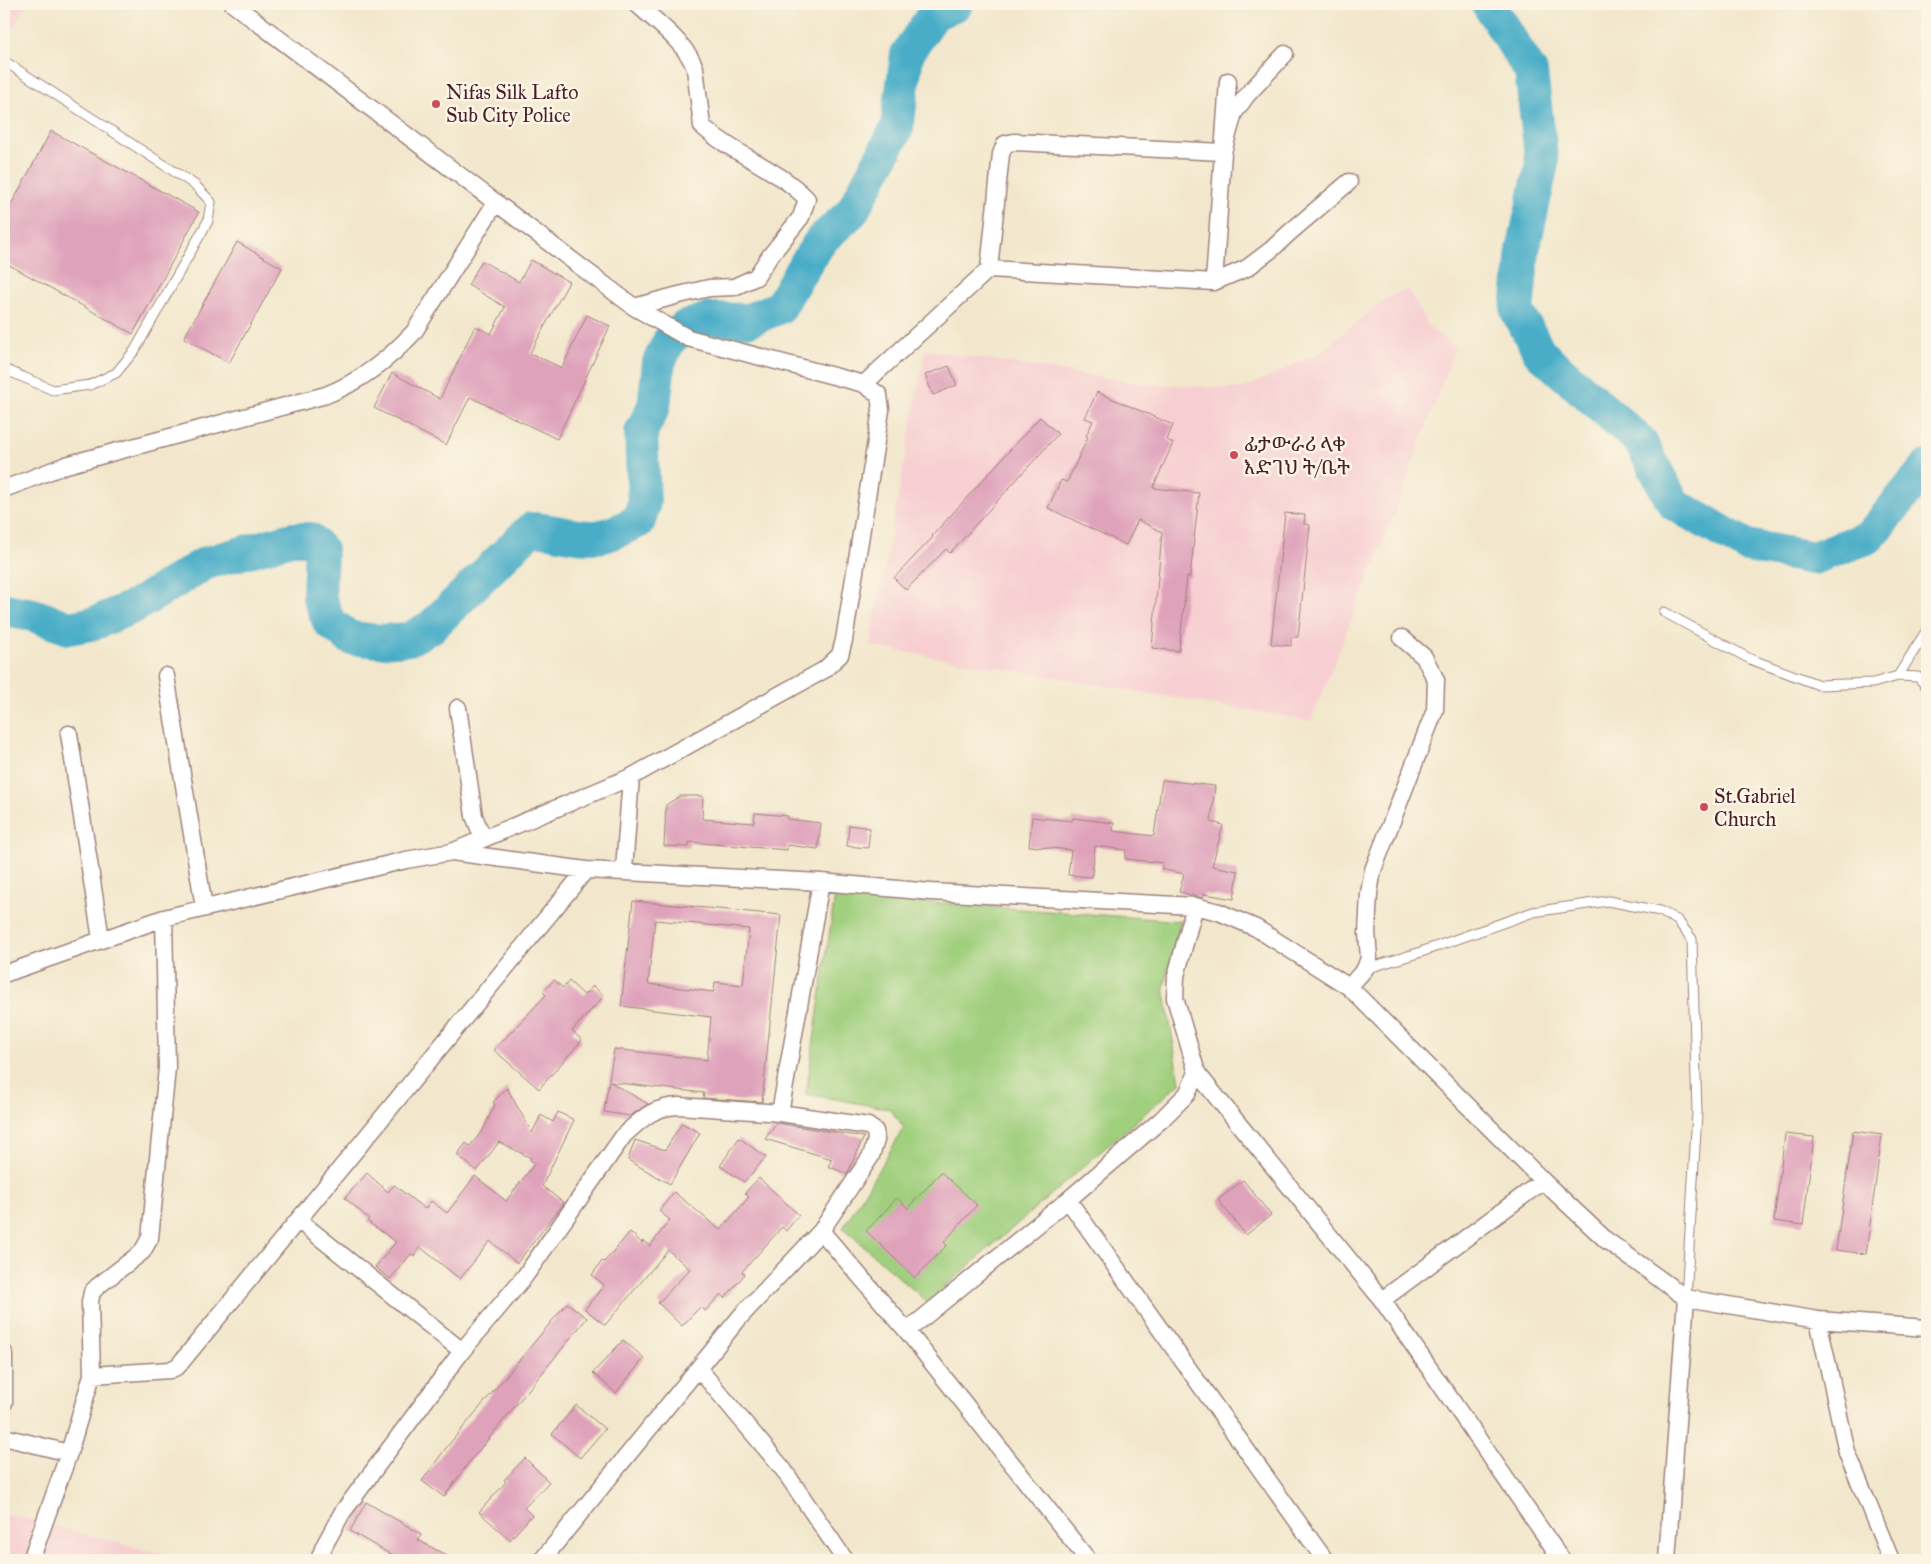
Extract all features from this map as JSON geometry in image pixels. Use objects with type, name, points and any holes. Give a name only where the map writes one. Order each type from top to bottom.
[{"type":"street","points":[[634,307],[694,292],[734,287],[756,277],[801,217],[807,199],[798,189],[712,135],[702,126],[695,68],[692,59],[683,47],[637,4]]},
{"type":"street","points":[[4,974],[101,939],[204,907],[406,860],[452,852],[631,777],[824,670],[840,655],[844,640],[881,410],[878,395],[864,384],[688,338],[654,320],[634,307],[496,202],[245,7]]},
{"type":"street","points":[[1222,152],[1234,112],[1285,54]]},
{"type":"street","points":[[1214,282],[1228,81]]},
{"type":"street","points":[[864,384],[989,269],[1001,154],[1006,144],[1014,142],[1222,152]]},
{"type":"street","points":[[989,269],[1214,282],[1248,268],[1272,250],[1349,182]]},
{"type":"street","points":[[4,489],[66,466],[344,388],[399,348],[414,332],[496,202]]},
{"type":"street","points":[[1349,987],[1365,969],[1369,958],[1369,892],[1373,870],[1435,710],[1436,680],[1424,657],[1402,638]]},
{"type":"street","points":[[166,676],[204,907]]},
{"type":"street","points":[[458,708],[474,816],[483,838]]},
{"type":"street","points":[[69,734],[101,939]]},
{"type":"street","points":[[624,870],[631,777]]},
{"type":"street","points":[[452,852],[586,870],[624,870],[821,882],[931,892],[1196,906],[1218,912],[1256,928],[1349,987],[1543,1181],[1606,1240],[1686,1298],[1818,1320],[1927,1328]]},
{"type":"street","points":[[92,1375],[170,1370],[178,1366],[586,870]]},
{"type":"street","points":[[780,1113],[821,882]]},
{"type":"street","points":[[1196,906],[1176,976],[1175,998],[1197,1073],[1382,1300],[1562,1560]]},
{"type":"street","points":[[31,1560],[70,1453],[92,1375],[90,1302],[92,1292],[142,1252],[150,1238],[166,1068],[164,918]]},
{"type":"street","points":[[907,1331],[1068,1200],[1161,1120],[1187,1094],[1197,1073]]},
{"type":"street","points":[[319,1560],[324,1546],[342,1512],[462,1351],[525,1276],[624,1135],[642,1119],[663,1107],[679,1106],[780,1113],[868,1126],[875,1131],[876,1140],[871,1156],[821,1231],[740,1317],[542,1560]]},
{"type":"street","points":[[1382,1300],[1543,1181]]},
{"type":"street","points":[[1068,1200],[1325,1560]]},
{"type":"street","points":[[298,1220],[462,1351]]},
{"type":"street","points":[[821,1231],[907,1331],[1088,1560]]},
{"type":"street","points":[[1667,1560],[1686,1298]]},
{"type":"street","points":[[1818,1320],[1847,1452],[1891,1560]]},
{"type":"street","points":[[4,1353],[4,1403]]},
{"type":"street","points":[[699,1369],[784,1469],[845,1560]]},
{"type":"street","points":[[4,1437],[70,1453]]},
{"type":"lane","points":[[4,61],[195,185],[211,202],[208,220],[198,238],[135,350],[116,372],[90,385],[53,390],[4,369]]},
{"type":"lane","points":[[1664,612],[1750,659],[1819,685],[1873,683],[1898,676],[1918,677],[1927,688]]},
{"type":"lane","points":[[1898,676],[1927,630]]},
{"type":"lane","points":[[1365,969],[1418,953],[1533,912],[1608,901],[1660,911],[1677,920],[1692,939],[1697,1114],[1686,1298]]},
{"type":"shaded area","points":[[4,4],[27,4],[4,46]]},
{"type":"shaded area","points":[[1409,289],[1428,327],[1456,346],[1401,496],[1311,721],[870,646],[925,350],[1139,383],[1242,389],[1316,355],[1386,298]]},
{"type":"shaded area","points":[[4,1513],[184,1560],[4,1560]]},
{"type":"green space","points":[[835,895],[1181,921],[1164,988],[1180,1083],[927,1302],[843,1228],[904,1128],[890,1109],[806,1094]]},
{"type":"building","points":[[51,131],[199,212],[133,334],[4,262],[4,218]]},
{"type":"building","points":[[237,242],[282,268],[229,363],[184,338]]},
{"type":"building","points":[[531,260],[569,282],[530,353],[562,368],[587,315],[610,326],[557,439],[470,397],[446,445],[374,408],[392,373],[440,399],[475,326],[491,334],[505,307],[468,285],[482,261],[519,282]]},
{"type":"building","points":[[949,366],[957,385],[933,395],[925,375]]},
{"type":"building","points":[[1097,392],[1173,425],[1167,440],[1173,443],[1153,488],[1199,493],[1190,577],[1187,577],[1179,651],[1152,648],[1162,532],[1138,520],[1126,545],[1048,508],[1061,480],[1067,482],[1088,437],[1086,436],[1093,421],[1085,418]]},
{"type":"building","points":[[1040,417],[1058,434],[950,553],[946,549],[906,590],[894,578]]},
{"type":"building","points":[[1285,513],[1305,515],[1304,524],[1310,525],[1298,637],[1291,637],[1291,646],[1271,644]]},
{"type":"building","points":[[1162,780],[1215,786],[1211,822],[1223,825],[1212,866],[1238,871],[1234,899],[1204,894],[1203,898],[1179,892],[1184,874],[1161,869],[1163,863],[1125,859],[1126,850],[1095,846],[1092,877],[1068,875],[1071,850],[1029,846],[1032,817],[1072,821],[1073,818],[1114,823],[1113,831],[1154,836]]},
{"type":"building","points":[[680,796],[703,796],[702,819],[754,823],[755,813],[788,816],[787,819],[821,823],[818,849],[787,845],[787,850],[689,842],[689,847],[664,846],[666,805]]},
{"type":"building","points":[[849,825],[870,828],[868,848],[847,846]]},
{"type":"building","points":[[633,901],[781,915],[762,1102],[703,1098],[704,1093],[610,1082],[648,1104],[630,1116],[604,1112],[614,1049],[707,1060],[711,1017],[621,1006]],"holes":[[[655,920],[749,929],[743,985],[715,982],[714,992],[648,984]]]},
{"type":"building","points":[[554,980],[563,988],[569,981],[584,995],[593,986],[604,996],[572,1031],[582,1040],[539,1089],[494,1050],[546,995],[543,992]]},
{"type":"building","points":[[507,1088],[532,1133],[541,1115],[553,1122],[558,1112],[574,1120],[542,1186],[564,1203],[517,1263],[490,1241],[460,1279],[420,1247],[414,1256],[411,1254],[390,1279],[375,1267],[396,1242],[367,1221],[369,1219],[345,1198],[367,1173],[388,1192],[394,1185],[425,1209],[431,1201],[447,1213],[475,1176],[506,1201],[535,1163],[530,1160],[531,1158],[499,1142],[477,1171],[457,1155],[466,1143],[470,1146],[483,1130],[495,1105],[493,1102]]},
{"type":"building","points":[[682,1123],[700,1133],[670,1184],[628,1160],[635,1140],[665,1150]]},
{"type":"building","points":[[777,1123],[864,1137],[847,1174],[828,1166],[832,1159],[765,1139]]},
{"type":"building","points":[[1853,1131],[1882,1135],[1866,1254],[1836,1250]]},
{"type":"building","points":[[1785,1134],[1814,1137],[1803,1225],[1774,1221]]},
{"type":"building","points":[[739,1138],[766,1157],[744,1182],[720,1166]]},
{"type":"building","points":[[941,1172],[977,1205],[944,1242],[947,1245],[915,1278],[866,1231],[897,1198],[908,1208]]},
{"type":"building","points":[[759,1178],[799,1215],[786,1231],[782,1227],[742,1272],[745,1274],[725,1298],[721,1294],[705,1311],[701,1306],[682,1326],[658,1303],[690,1269],[668,1250],[605,1325],[585,1309],[604,1285],[592,1275],[602,1261],[604,1262],[630,1232],[642,1243],[643,1241],[650,1246],[670,1220],[659,1211],[674,1192],[720,1230],[749,1197],[745,1193]]},
{"type":"building","points":[[1243,1180],[1271,1215],[1246,1235],[1218,1200]]},
{"type":"building","points":[[567,1303],[587,1318],[467,1465],[444,1497],[422,1481],[446,1448]]},
{"type":"building","points":[[623,1340],[644,1358],[616,1393],[593,1373]]},
{"type":"building","points":[[576,1405],[605,1429],[580,1458],[552,1434]]},
{"type":"building","points":[[525,1458],[549,1482],[524,1508],[532,1515],[510,1540],[479,1512],[506,1482],[504,1480]]},
{"type":"building","points":[[366,1502],[421,1534],[418,1540],[455,1560],[400,1560],[350,1531]]},
{"type":"waterway","points":[[4,610],[33,615],[69,628],[95,623],[135,606],[206,563],[292,539],[310,539],[321,550],[319,597],[329,622],[350,638],[380,641],[409,639],[431,627],[531,529],[578,536],[600,537],[639,521],[644,502],[641,432],[654,406],[659,362],[670,339],[685,327],[708,319],[749,320],[780,307],[821,240],[852,212],[897,128],[907,54],[934,14],[956,4]]},
{"type":"waterway","points":[[1488,4],[1531,72],[1542,164],[1523,250],[1517,311],[1540,353],[1640,441],[1674,504],[1747,546],[1813,558],[1869,537],[1927,467]]},
{"type":"place","name":"Nifas Silk Lafto Sub City Police","points":[[436,104]]},
{"type":"place","name":"ፊታውራሪ ላቀ እድገህ ት/ቤት","points":[[1234,455]]},
{"type":"place","name":"St.Gabriel Church","points":[[1704,807]]}]
